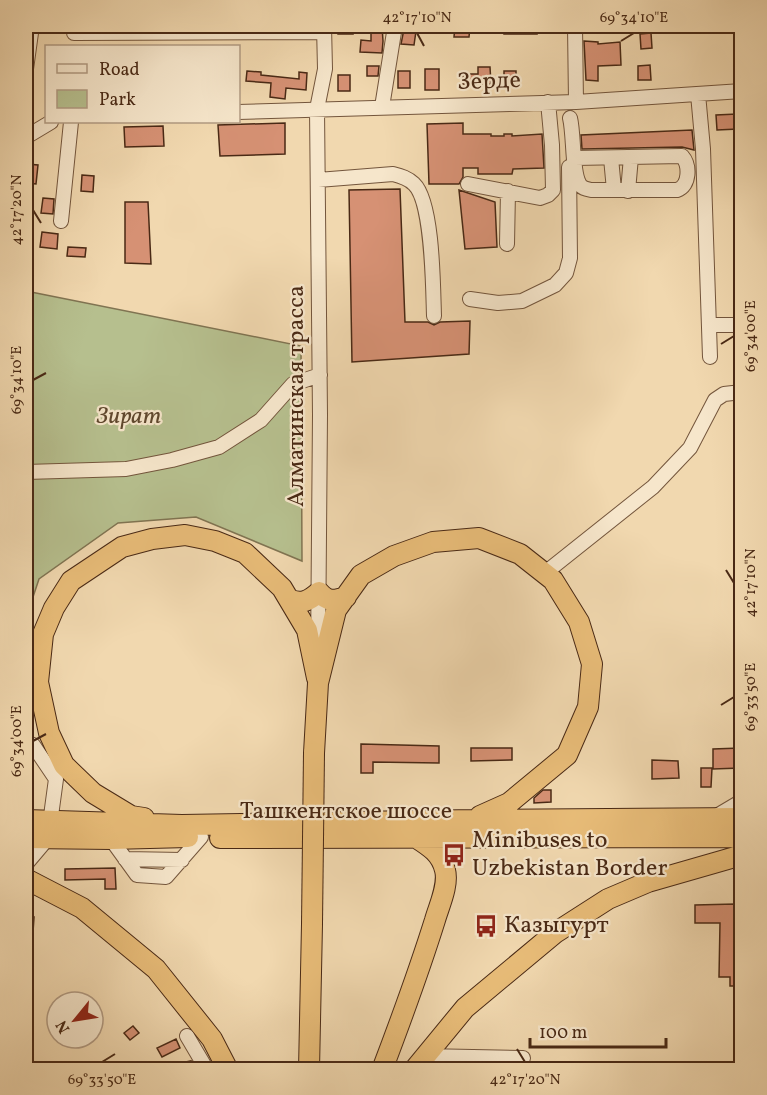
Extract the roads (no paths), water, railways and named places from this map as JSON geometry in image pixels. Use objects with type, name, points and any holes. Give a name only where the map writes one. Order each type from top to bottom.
[{"type":"highway","points":[[202,833],[182,825],[131,816],[93,793],[64,765],[49,733],[38,682],[43,634],[54,608],[71,580],[122,547],[152,539],[185,535],[215,540],[245,553],[282,588],[307,630],[318,683]]},
{"type":"highway","points":[[309,1070],[314,753],[318,683],[336,610],[361,574],[394,556],[433,542],[479,538],[520,554],[553,580],[579,622],[592,664],[588,707],[567,755],[509,803],[473,820]]},
{"type":"highway","points":[[289,599],[304,602],[319,592],[332,601],[346,597]]},
{"type":"highway","points":[[408,832],[473,820],[713,828],[741,818]]},
{"type":"highway","points":[[26,820],[49,830],[111,839],[202,833]]},
{"type":"highway","points":[[26,838],[49,830],[182,825]]},
{"type":"highway","name":"Ташкентское шоссе","points":[[202,833],[713,828],[741,837]]},
{"type":"highway","points":[[382,1070],[425,951],[446,877],[441,858],[432,848],[408,832]]},
{"type":"highway","points":[[418,1063],[465,1008],[555,933],[608,899],[648,882],[741,855]]},
{"type":"highway","points":[[26,879],[82,908],[156,969],[212,1039],[228,1070]]},
{"type":"street","points":[[382,107],[395,26]]},
{"type":"street","points":[[470,299],[498,303],[522,301],[555,285],[566,273],[570,258],[570,118],[573,102],[574,26]]},
{"type":"street","points":[[73,35],[324,28]]},
{"type":"street","name":"Алматинская трасса","points":[[318,683],[320,375],[317,110],[325,69],[324,28]]},
{"type":"street","points":[[26,69],[31,33]]},
{"type":"street","points":[[741,92],[741,100]]},
{"type":"street","name":"Зерде","points":[[240,112],[573,102],[741,92]]},
{"type":"street","points":[[698,94],[703,149],[710,357]]},
{"type":"street","points":[[468,184],[540,198],[553,190],[548,102]]},
{"type":"street","points":[[570,118],[577,177],[583,188],[621,191],[677,190],[686,185],[687,169],[682,156],[575,158]]},
{"type":"street","points":[[26,136],[49,123]]},
{"type":"street","points":[[61,221],[71,123]]},
{"type":"street","points":[[621,191],[631,157]]},
{"type":"street","points":[[611,158],[621,191]]},
{"type":"street","points":[[741,172],[741,254]]},
{"type":"street","points":[[318,180],[393,174],[404,177],[416,185],[426,216],[431,254],[434,316]]},
{"type":"street","points":[[507,244],[508,191]]},
{"type":"street","points":[[709,325],[741,325]]},
{"type":"street","points":[[26,472],[126,469],[172,460],[219,447],[261,420],[293,384],[320,375]]},
{"type":"street","points":[[545,573],[653,488],[690,448],[715,400],[724,394],[741,392]]},
{"type":"street","points":[[26,743],[33,745],[56,778],[49,830],[26,864]]},
{"type":"street","points":[[713,828],[741,801]]},
{"type":"street","points":[[111,839],[125,859],[182,860],[202,833]]},
{"type":"street","points":[[187,1036],[207,1070]]},
{"type":"street","points":[[418,1063],[523,1058]]},
{"type":"place","name":"Minibuses to Uzbekistan Border","points":[[454,855]]},
{"type":"place","name":"Казыгурт","points":[[486,926]]},
{"type":"park label","name":"Зират","points":[[129,417]]}]
